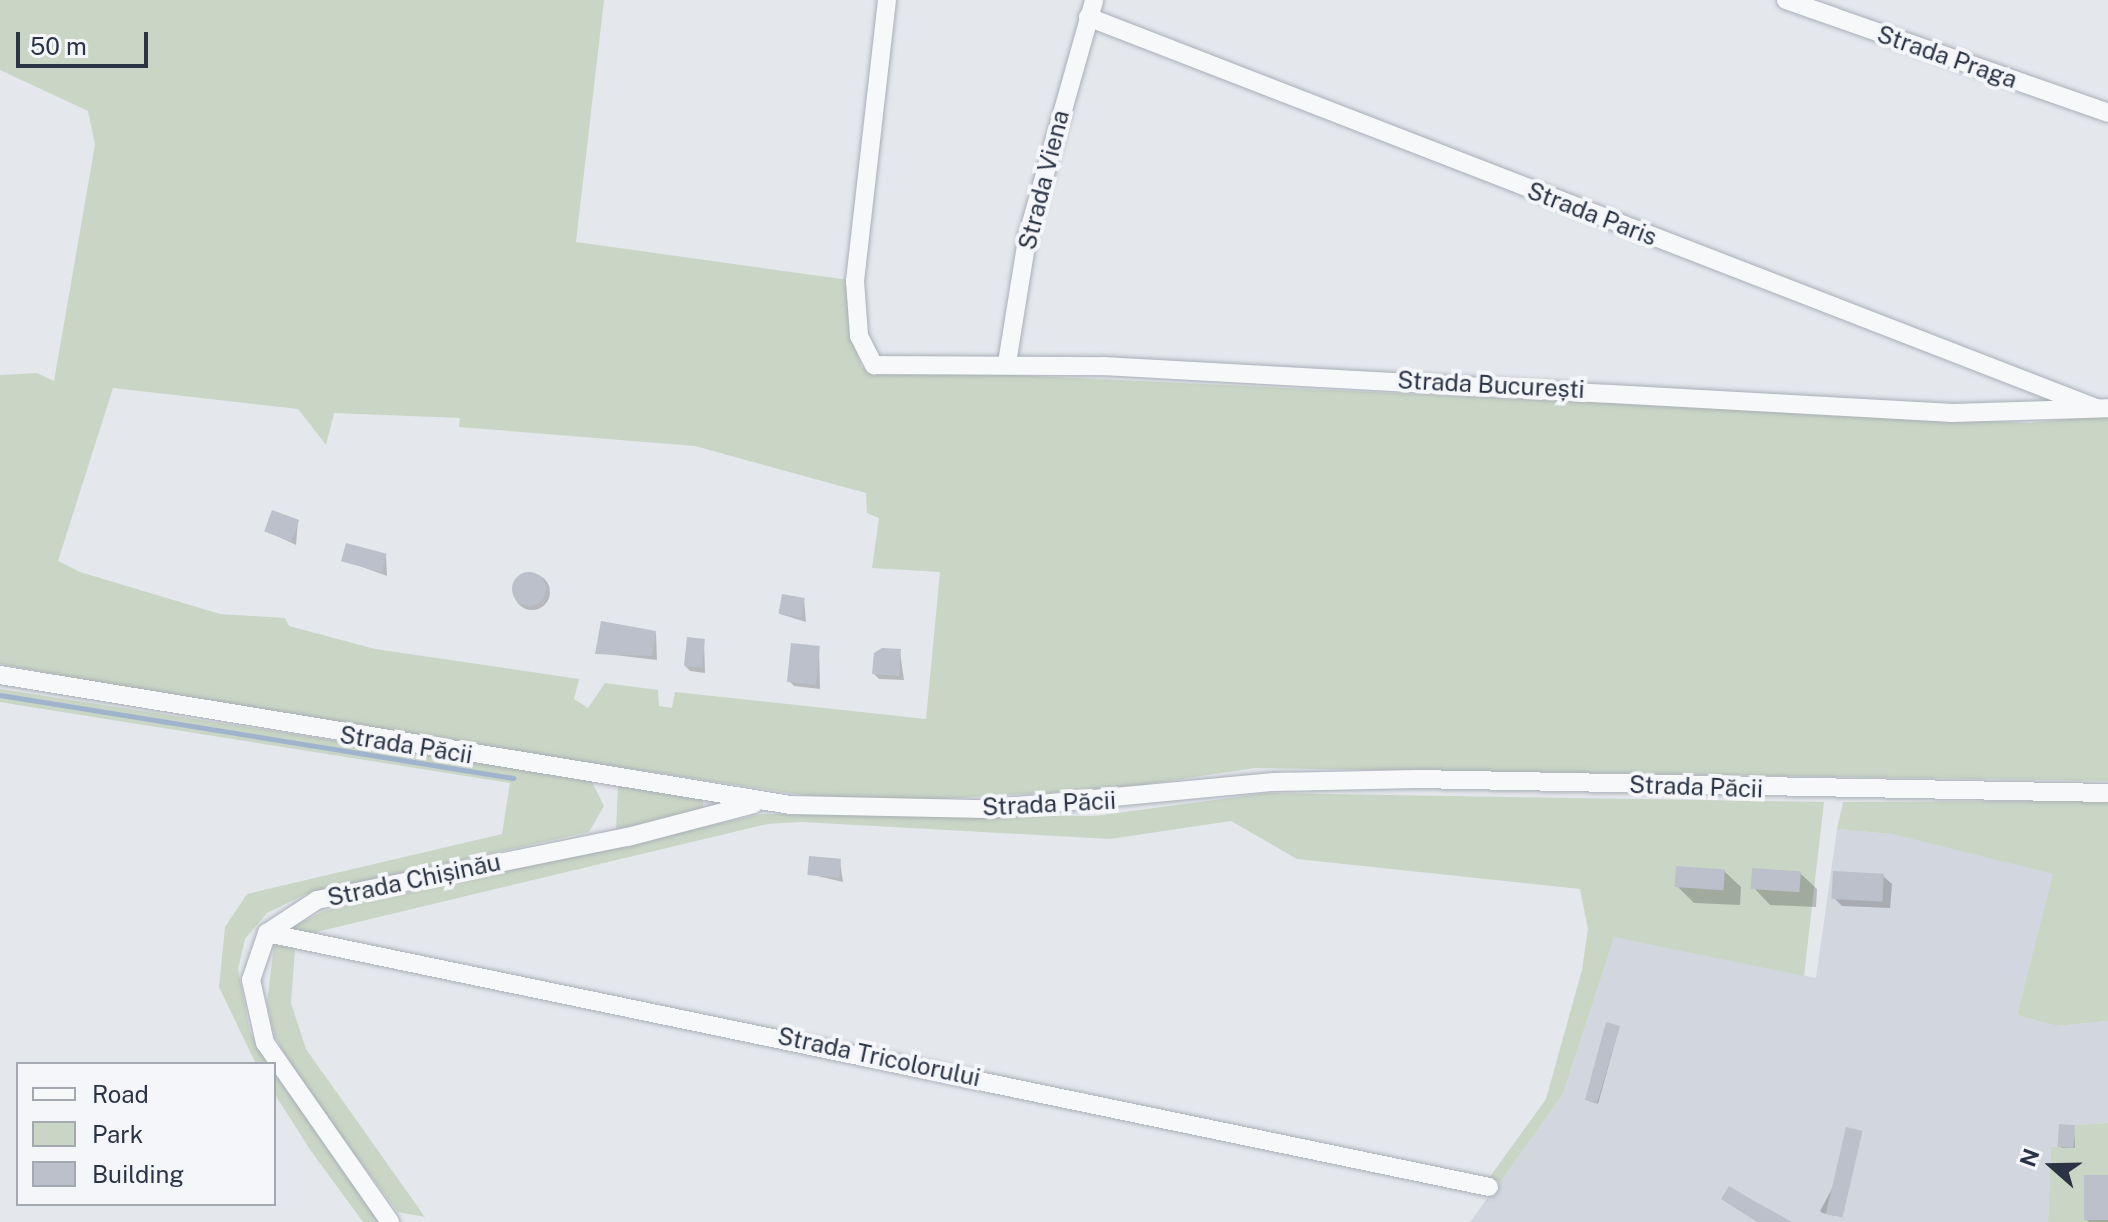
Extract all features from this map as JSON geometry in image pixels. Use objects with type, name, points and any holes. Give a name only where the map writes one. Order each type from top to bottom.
[{"type":"street","name":"Strada București","points":[[887,0],[855,281],[859,336],[874,365],[1007,363],[1953,413],[2103,408]]},
{"type":"street","name":"Strada Praga","points":[[1786,0],[2108,113]]},
{"type":"street","name":"Strada Viena","points":[[1007,363],[1028,234],[1091,8]]},
{"type":"street","name":"Strada Paris","points":[[1091,8],[2103,408]]},
{"type":"street","name":"Strada Păcii","points":[[0,675],[757,803],[987,809],[1274,782],[1416,779],[2108,793]]},
{"type":"street","name":"Strada Chișinău","points":[[267,933],[317,900],[628,837],[757,803]]},
{"type":"street","name":"Strada Tricolorului","points":[[267,933],[1489,1187]]},
{"type":"street","points":[[267,933],[251,980],[265,1043],[389,1220],[407,1222]]},
{"type":"shaded area","points":[[1837,829],[1891,834],[2054,874],[2017,1015],[2057,1026],[2108,1021],[2108,1123],[2075,1125],[2073,1147],[2051,1148],[2048,1222],[1470,1222],[1563,1094],[1614,936],[1816,978]]},
{"type":"green space","points":[[0,0],[604,0],[576,242],[849,280],[850,331],[862,368],[2029,423],[2108,415],[2108,781],[1255,768],[1115,789],[921,800],[810,796],[259,713],[0,664],[0,375],[37,373],[54,381],[95,145],[88,111],[0,70]],"holes":[[[113,388],[298,409],[326,445],[334,413],[460,418],[459,427],[695,446],[866,493],[867,513],[879,518],[872,568],[940,572],[926,719],[675,692],[672,708],[659,706],[658,690],[605,683],[588,708],[574,699],[579,679],[375,649],[289,626],[285,618],[220,614],[80,572],[58,561]]]},
{"type":"green space","points":[[0,689],[591,780],[604,806],[589,832],[306,894],[267,913],[245,939],[238,969],[250,1032],[271,1062],[255,1062],[219,987],[225,927],[247,894],[502,834],[510,783],[0,702]]},
{"type":"green space","points":[[618,786],[703,797],[703,810],[616,830]]},
{"type":"green space","points":[[1267,793],[1824,802],[1804,976],[1614,937],[1563,1094],[1500,1182],[1489,1178],[1546,1099],[1582,970],[1588,929],[1580,889],[1297,859],[1231,821],[1110,839],[802,822],[767,824],[308,934],[291,928],[324,911],[762,814],[1094,816]]},
{"type":"green space","points":[[2108,801],[2108,1021],[2057,1026],[2017,1015],[2053,874],[1891,834],[1837,829],[1843,802]]},
{"type":"green space","points":[[274,944],[295,949],[291,1003],[306,1049],[425,1217],[398,1212],[302,1085],[274,1035],[267,1003]]},
{"type":"green space","points":[[276,1069],[385,1222],[363,1222],[311,1151],[276,1096]]},
{"type":"green space","points":[[2108,1123],[2108,1222],[2048,1222],[2051,1147],[2073,1147],[2075,1125]]},
{"type":"building","points":[[272,510],[299,520],[291,542],[264,532]]},
{"type":"building","points":[[346,543],[387,554],[382,572],[341,561]]},
{"type":"building","points":[[529,572],[541,577],[546,589],[541,601],[529,606],[517,601],[512,589],[517,577]]},
{"type":"building","points":[[782,594],[805,598],[801,618],[779,614]]},
{"type":"building","points":[[601,621],[656,631],[652,656],[595,654]]},
{"type":"building","points":[[687,637],[705,639],[702,668],[684,666]]},
{"type":"building","points":[[791,643],[820,646],[816,685],[787,682]]},
{"type":"building","points":[[882,648],[901,649],[899,676],[872,674],[874,653]]},
{"type":"building","points":[[809,856],[841,859],[839,878],[807,875]]},
{"type":"building","points":[[1676,866],[1725,869],[1723,890],[1675,887]]},
{"type":"building","points":[[1752,868],[1801,871],[1799,892],[1751,889]]},
{"type":"building","points":[[1833,871],[1884,874],[1882,902],[1832,899]]},
{"type":"building","points":[[1606,1022],[1620,1026],[1597,1103],[1585,1100]]},
{"type":"building","points":[[2059,1124],[2075,1125],[2073,1148],[2057,1147]]},
{"type":"building","points":[[1846,1127],[1863,1131],[1843,1218],[1826,1214]]},
{"type":"building","points":[[2084,1175],[2108,1175],[2108,1220],[2084,1220]]},
{"type":"building","points":[[1729,1186],[1792,1222],[1757,1222],[1721,1199]]},
{"type":"waterway","points":[[0,695],[513,778]]}]
